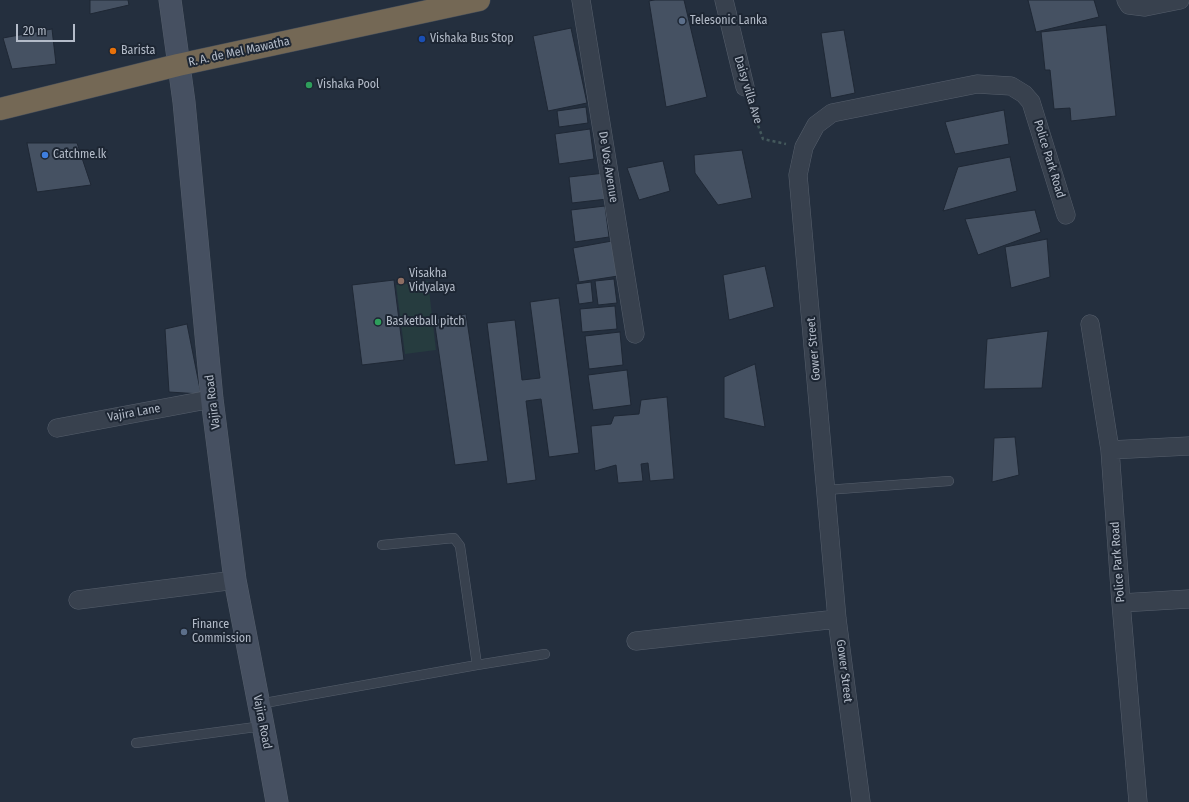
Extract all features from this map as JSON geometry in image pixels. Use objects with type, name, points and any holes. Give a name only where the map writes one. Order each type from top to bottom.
[{"type":"highway","name":"R. A. de Mel Mawatha","points":[[0,109],[178,65],[479,0]]},
{"type":"main road","name":"Vajira Road","points":[[170,0],[184,102],[212,399],[235,580],[277,802]]},
{"type":"street","name":"De Vos Avenue","points":[[581,0],[635,334]]},
{"type":"street","name":"Daisy villa Ave","points":[[724,0],[744,87]]},
{"type":"street","points":[[1126,0],[1129,6],[1145,7],[1180,0]]},
{"type":"street","name":"Gower Street","points":[[860,802],[837,619],[798,175],[804,147],[816,125],[832,112],[977,84],[1011,86],[1024,94],[1031,102]]},
{"type":"street","name":"Police Park Road","points":[[1031,102],[1066,216]]},
{"type":"street","name":"Police Park Road","points":[[1090,324],[1110,450],[1121,604],[1138,802]]},
{"type":"street","name":"Vajira Lane","points":[[57,428],[212,399]]},
{"type":"street","points":[[1110,450],[1189,446]]},
{"type":"street","points":[[78,600],[235,580]]},
{"type":"street","points":[[1121,604],[1189,599]]},
{"type":"street","points":[[636,641],[837,619]]},
{"type":"lane","points":[[826,490],[949,481]]},
{"type":"lane","points":[[382,545],[454,538],[460,546],[478,665]]},
{"type":"lane","points":[[259,704],[545,654]]},
{"type":"lane","points":[[136,743],[263,726]]},
{"type":"path","name":"Daisy villa Ave","points":[[744,87],[763,139],[804,147]]},
{"type":"green space","points":[[428,281],[436,350],[405,354],[396,285]]},
{"type":"building","points":[[90,0],[128,0],[129,5],[90,14]]},
{"type":"building","points":[[684,0],[707,97],[666,107],[649,1]]},
{"type":"building","points":[[1028,0],[1094,0],[1099,17],[1036,32]]},
{"type":"building","points":[[1106,25],[1116,116],[1071,121],[1070,108],[1054,109],[1050,70],[1045,70],[1041,32]]},
{"type":"building","points":[[571,28],[587,103],[548,111],[533,36]]},
{"type":"building","points":[[52,29],[56,64],[12,69],[3,38]]},
{"type":"building","points":[[844,30],[855,93],[831,98],[821,33]]},
{"type":"building","points":[[586,107],[588,123],[559,127],[557,111]]},
{"type":"building","points":[[1004,110],[1009,144],[955,154],[945,122]]},
{"type":"building","points":[[590,129],[594,159],[559,164],[555,134]]},
{"type":"building","points":[[27,143],[77,143],[91,185],[37,192]]},
{"type":"building","points":[[742,150],[752,198],[718,205],[695,173],[694,155]]},
{"type":"building","points":[[1010,157],[1017,191],[943,211],[958,167]]},
{"type":"building","points":[[663,161],[670,191],[639,200],[627,168]]},
{"type":"building","points":[[605,173],[607,199],[572,203],[569,177]]},
{"type":"building","points":[[605,206],[609,237],[575,242],[571,210]]},
{"type":"building","points":[[1035,210],[1041,232],[978,255],[965,219]]},
{"type":"building","points":[[1047,239],[1050,277],[1011,288],[1005,247]]},
{"type":"building","points":[[612,241],[618,276],[579,282],[573,248]]},
{"type":"building","points":[[765,266],[774,307],[729,320],[723,275]]},
{"type":"building","points":[[614,279],[617,303],[598,305],[595,281]]},
{"type":"building","name":"Basketball pitch","points":[[394,280],[404,360],[362,365],[352,285]]},
{"type":"building","points":[[591,282],[593,302],[579,304],[576,284]]},
{"type":"building","points":[[559,298],[579,453],[549,457],[541,399],[526,401],[536,480],[507,484],[487,323],[515,320],[522,380],[540,378],[530,302]]},
{"type":"building","points":[[615,306],[617,329],[582,332],[580,309]]},
{"type":"building","points":[[466,314],[488,461],[455,465],[434,319]]},
{"type":"building","points":[[187,324],[201,394],[169,392],[165,329]]},
{"type":"building","points":[[1048,331],[1042,388],[984,389],[987,339]]},
{"type":"building","points":[[620,332],[623,365],[589,369],[585,336]]},
{"type":"building","points":[[755,364],[765,427],[724,418],[724,377]]},
{"type":"building","points":[[627,370],[631,405],[593,410],[588,375]]},
{"type":"building","points":[[667,397],[674,479],[650,481],[648,463],[641,464],[643,481],[618,483],[616,465],[595,471],[591,426],[611,424],[614,416],[639,414],[641,400]]},
{"type":"building","points":[[1015,437],[1019,475],[992,482],[994,438]]},
{"type":"place","name":"Telesonic Lanka","points":[[682,21]]},
{"type":"place","name":"Vishaka Bus Stop","points":[[422,39]]},
{"type":"place","name":"Barista","points":[[113,51]]},
{"type":"place","name":"Vishaka Pool","points":[[309,85]]},
{"type":"place","name":"Catchme.lk","points":[[45,155]]},
{"type":"place","name":"Visakha Vidyalaya","points":[[401,281]]},
{"type":"place","name":"Basketball pitch","points":[[378,322]]},
{"type":"place","name":"Finance Commission","points":[[184,632]]}]
